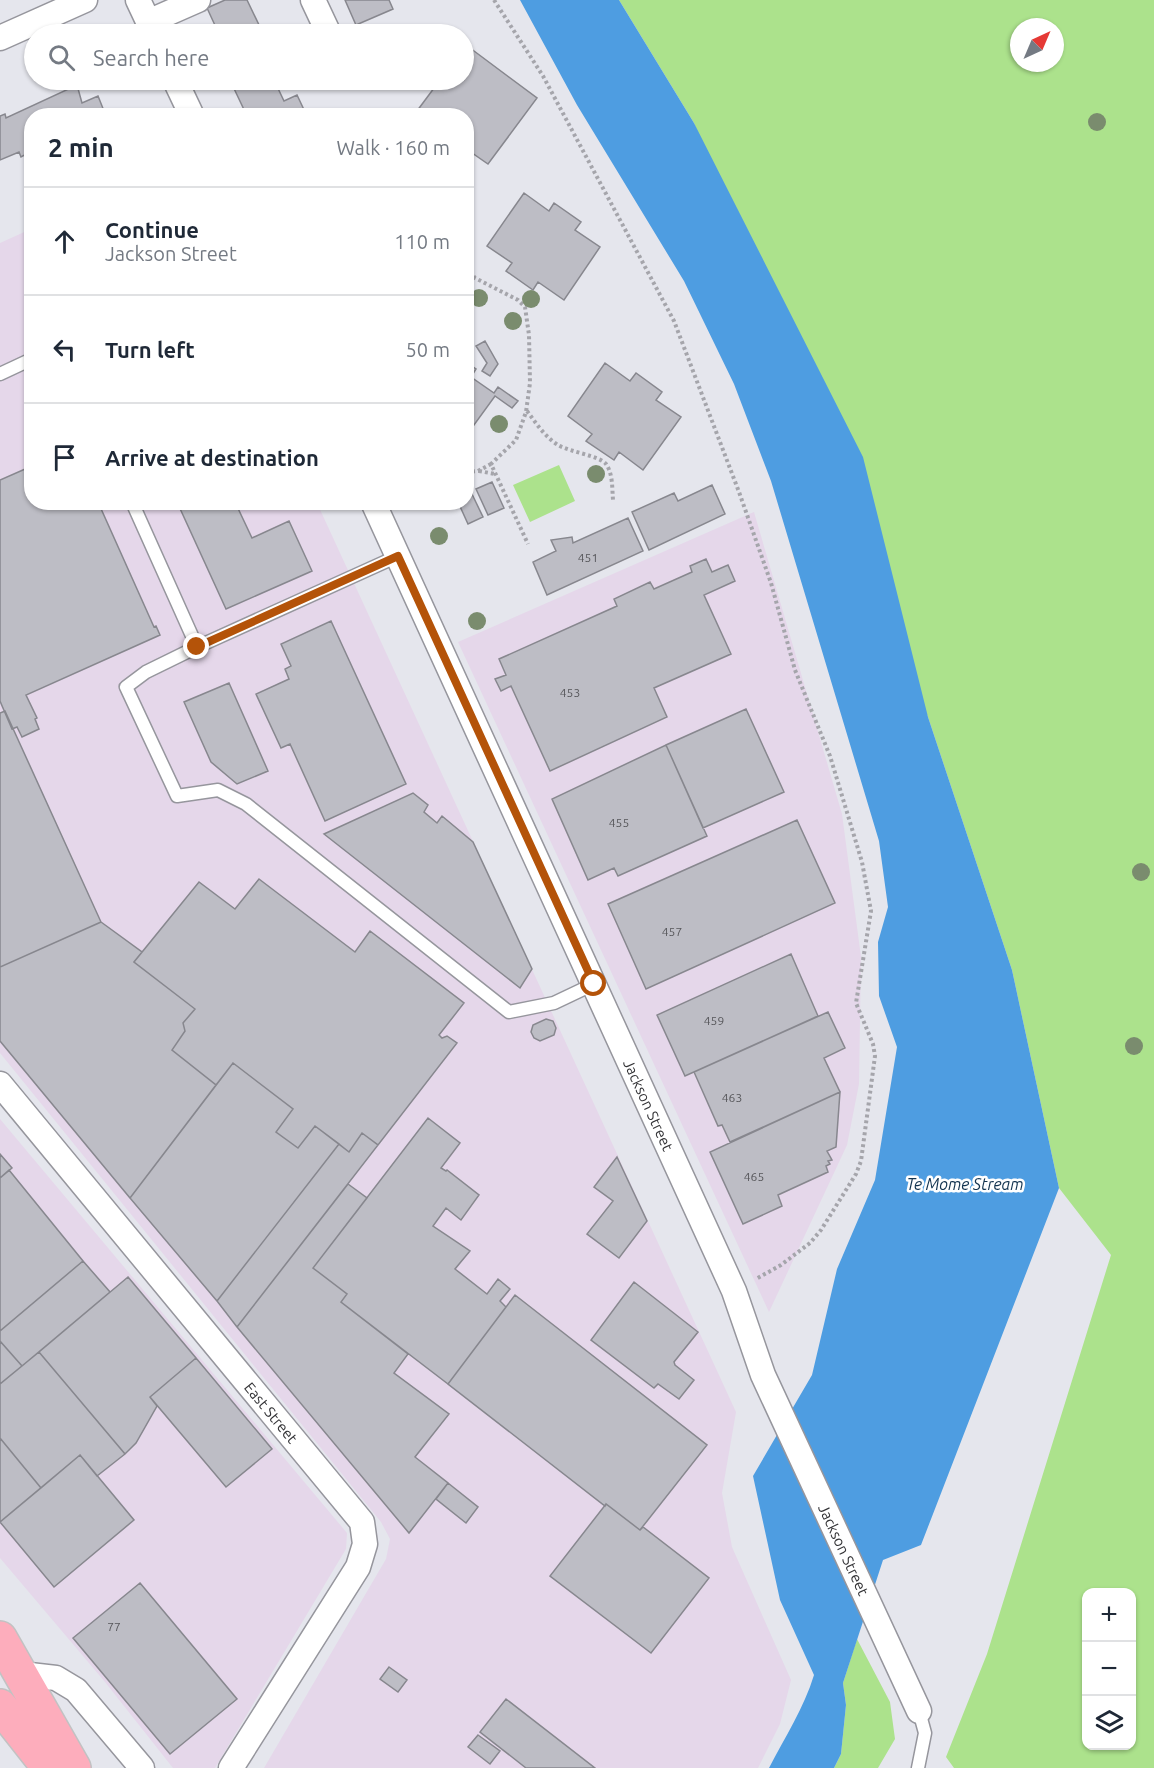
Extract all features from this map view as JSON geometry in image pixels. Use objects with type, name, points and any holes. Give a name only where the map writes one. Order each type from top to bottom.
[{"type":"main road","points":[[0,1638],[75,1768]]},
{"type":"main road","points":[[0,1706],[49,1768]]},
{"type":"street","points":[[31,24],[85,0]]},
{"type":"street","points":[[138,0],[149,24]]},
{"type":"street","points":[[158,24],[198,0]]},
{"type":"street","points":[[313,0],[324,24]]},
{"type":"street","points":[[0,38],[24,27]]},
{"type":"street","points":[[180,90],[188,108]]},
{"type":"street","name":"Jackson Street","points":[[377,510],[734,1291],[764,1375],[919,1711]]},
{"type":"street","name":"East Street","points":[[0,1084],[362,1522],[365,1544],[358,1567],[231,1768]]},
{"type":"street","points":[[21,1674],[57,1678],[76,1690],[142,1768]]},
{"type":"lane","points":[[0,374],[24,363]]},
{"type":"lane","points":[[136,510],[197,647]]},
{"type":"lane","points":[[398,556],[197,647],[146,672],[126,687],[177,796],[218,790],[246,804],[509,1012],[554,1003],[594,984]]},
{"type":"lane","points":[[918,1768],[926,1733],[919,1711]]},
{"type":"path","points":[[494,0],[543,76],[674,321],[716,428],[771,583],[795,670],[830,756],[869,891],[871,911],[869,929],[856,1003],[876,1056],[861,1161],[856,1174],[821,1230],[810,1243],[781,1265],[734,1291]]},
{"type":"path","points":[[474,277],[518,300],[525,307],[530,335],[530,383],[526,410],[516,440],[491,464],[478,471]]},
{"type":"path","points":[[526,410],[539,428],[557,445],[575,453],[601,459],[612,477],[613,500]]},
{"type":"path","points":[[491,464],[528,544]]},
{"type":"path","points":[[474,471],[496,474]]},
{"type":"shaded area","points":[[24,232],[24,510],[320,510],[736,1412],[722,1493],[732,1547],[791,1680],[780,1724],[758,1768],[264,1768],[386,1559],[390,1539],[381,1522],[0,1053],[0,243]]},
{"type":"shaded area","points":[[754,512],[842,814],[861,957],[859,1084],[847,1145],[769,1312],[458,642]]},
{"type":"shaded area","points":[[0,1119],[347,1533],[346,1549],[215,1768],[173,1768],[105,1682],[0,1558]]},
{"type":"green space","points":[[619,0],[1154,0],[1154,1768],[954,1768],[946,1757],[987,1654],[1111,1255],[1059,1188],[1012,970],[928,717],[694,123]]},
{"type":"green space","points":[[559,465],[575,501],[530,522],[513,485]]},
{"type":"green space","points":[[857,1639],[890,1702],[895,1739],[878,1768],[834,1768],[841,1754],[846,1705],[843,1683]]},
{"type":"water","name":"Te Mome Stream","points":[[520,0],[619,0],[694,123],[863,457],[928,717],[1012,970],[1059,1188],[921,1545],[883,1560],[843,1683],[846,1705],[841,1754],[834,1768],[769,1768],[800,1711],[814,1675],[780,1600],[753,1476],[812,1375],[837,1269],[875,1180],[897,1047],[879,996],[878,942],[888,907],[879,841],[771,481],[734,384],[684,281],[577,105]]},
{"type":"building","points":[[225,0],[247,0],[259,24],[214,24],[207,8]]},
{"type":"building","points":[[345,0],[389,0],[393,9],[356,24]]},
{"type":"building","points":[[474,51],[537,98],[488,164],[474,154],[474,108],[419,108],[433,90],[474,90]]},
{"type":"building","points":[[66,90],[78,90],[82,103],[98,96],[103,108],[28,108]]},
{"type":"building","points":[[235,90],[279,90],[284,101],[297,95],[303,108],[243,108]]},
{"type":"building","points":[[24,110],[24,155],[21,157],[19,152],[0,160],[0,116],[5,114],[6,118]]},
{"type":"building","points":[[524,193],[549,211],[554,203],[581,222],[575,230],[600,247],[564,300],[538,282],[533,290],[506,271],[512,263],[487,246]]},
{"type":"building","points":[[485,341],[498,364],[490,376],[482,371],[487,363],[476,346]]},
{"type":"building","points":[[605,363],[630,381],[636,373],[662,392],[656,400],[681,417],[643,470],[619,452],[614,460],[586,441],[592,434],[568,416]]},
{"type":"building","points":[[474,379],[494,393],[498,387],[518,401],[512,408],[495,396],[474,425]]},
{"type":"building","points":[[24,470],[24,510],[102,510],[154,627],[156,626],[160,635],[26,695],[37,718],[35,719],[39,729],[22,737],[17,727],[12,729],[0,701],[0,480]]},
{"type":"building","points":[[492,482],[504,508],[488,515],[476,489]]},
{"type":"building","points":[[712,485],[725,514],[649,550],[632,512],[674,493],[678,501]]},
{"type":"building","points":[[474,498],[483,517],[468,524],[462,510],[474,510]]},
{"type":"building","points":[[181,510],[239,510],[252,538],[289,521],[312,571],[226,609]]},
{"type":"building","points":[[628,518],[643,551],[547,595],[533,562],[556,551],[551,540],[572,537],[573,543]]},
{"type":"building","points":[[706,559],[712,572],[728,565],[735,581],[704,595],[731,654],[654,688],[667,717],[550,771],[511,686],[501,691],[495,679],[506,675],[499,659],[617,606],[614,599],[650,582],[654,589],[692,572],[690,566]]},
{"type":"building","points":[[331,621],[406,784],[325,821],[290,744],[281,748],[256,694],[289,679],[285,669],[291,666],[281,644]]},
{"type":"building","points":[[229,683],[268,771],[237,784],[211,762],[184,702]]},
{"type":"building","points":[[746,709],[784,792],[703,828],[666,745]]},
{"type":"building","points":[[5,711],[101,922],[0,967],[0,713]]},
{"type":"building","points":[[666,745],[707,836],[618,876],[614,868],[588,880],[552,799]]},
{"type":"building","points":[[413,793],[428,805],[424,812],[437,823],[442,816],[473,842],[532,969],[520,988],[324,834]]},
{"type":"building","points":[[797,820],[835,903],[646,989],[608,904]]},
{"type":"building","points":[[259,879],[355,952],[370,931],[464,1003],[439,1035],[442,1038],[447,1036],[457,1043],[378,1145],[362,1133],[349,1152],[315,1126],[298,1148],[276,1132],[293,1109],[233,1063],[216,1085],[172,1050],[185,1031],[183,1023],[195,1009],[134,962],[199,882],[235,909]]},
{"type":"building","points":[[101,922],[142,952],[134,962],[195,1009],[183,1023],[185,1031],[172,1050],[216,1085],[130,1198],[0,1041],[0,967]]},
{"type":"building","points":[[791,954],[818,1016],[685,1076],[657,1015]]},
{"type":"building","points":[[828,1012],[845,1048],[824,1058],[840,1092],[730,1142],[722,1125],[718,1126],[694,1072]]},
{"type":"building","points":[[546,1019],[553,1021],[556,1028],[554,1035],[540,1041],[534,1038],[531,1032],[533,1025]]},
{"type":"building","points":[[233,1063],[293,1109],[276,1132],[298,1148],[315,1126],[339,1144],[217,1301],[130,1198]]},
{"type":"building","points":[[840,1092],[836,1147],[827,1151],[832,1160],[828,1161],[830,1164],[826,1166],[828,1172],[778,1195],[782,1206],[743,1224],[710,1152]]},
{"type":"building","points":[[428,1118],[460,1143],[441,1168],[447,1170],[479,1195],[461,1220],[446,1208],[433,1226],[470,1251],[455,1269],[487,1294],[498,1279],[510,1289],[500,1301],[506,1307],[448,1384],[341,1302],[347,1294],[313,1268]]},
{"type":"building","points":[[362,1133],[378,1145],[237,1327],[217,1301],[339,1144],[349,1152]]},
{"type":"building","points":[[0,1154],[12,1168],[0,1178]]},
{"type":"building","points":[[617,1157],[647,1221],[619,1258],[587,1234],[613,1201],[594,1187]]},
{"type":"building","points":[[9,1170],[83,1261],[0,1331],[0,1178]]},
{"type":"building","points":[[348,1184],[367,1198],[313,1268],[347,1294],[341,1302],[408,1354],[394,1373],[449,1414],[415,1457],[448,1483],[409,1533],[237,1327]]},
{"type":"building","points":[[83,1261],[110,1292],[22,1366],[0,1341],[0,1331]]},
{"type":"building","points":[[128,1277],[196,1358],[150,1397],[157,1406],[136,1443],[125,1454],[39,1352]]},
{"type":"building","points":[[634,1282],[698,1332],[674,1362],[694,1380],[679,1399],[658,1384],[654,1388],[591,1340]]},
{"type":"building","points":[[515,1295],[707,1445],[640,1530],[606,1504],[605,1506],[448,1384]]},
{"type":"building","points":[[0,1341],[22,1366],[0,1384]]},
{"type":"building","points":[[39,1352],[125,1454],[97,1476],[80,1455],[41,1488],[0,1438],[0,1384]]},
{"type":"building","points":[[196,1358],[272,1449],[226,1487],[150,1397]]},
{"type":"building","points":[[0,1438],[41,1488],[0,1522]]},
{"type":"building","points":[[80,1455],[134,1520],[54,1587],[0,1522]]},
{"type":"building","points":[[448,1483],[478,1507],[466,1523],[436,1499]]},
{"type":"building","points":[[606,1504],[640,1530],[643,1527],[709,1578],[651,1653],[550,1576]]},
{"type":"building","points":[[140,1583],[237,1699],[170,1754],[73,1638]]},
{"type":"building","points":[[389,1667],[407,1680],[398,1692],[380,1679]]},
{"type":"building","points":[[506,1699],[595,1768],[526,1768],[480,1732]]},
{"type":"building","points":[[478,1735],[500,1751],[490,1764],[468,1747]]},
{"type":"route","points":[[197,647],[398,556],[594,984]]}]
